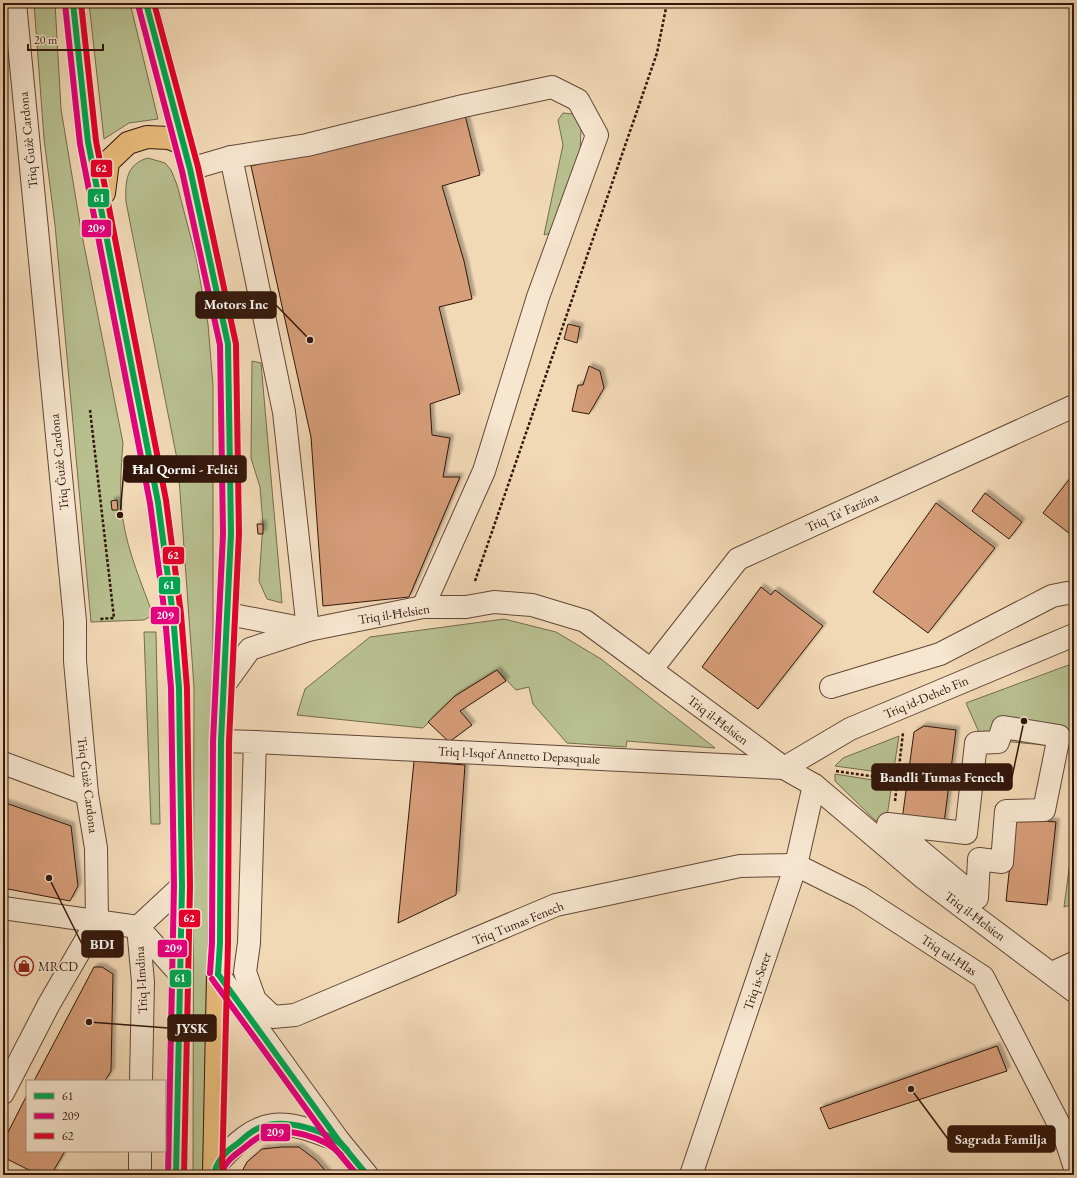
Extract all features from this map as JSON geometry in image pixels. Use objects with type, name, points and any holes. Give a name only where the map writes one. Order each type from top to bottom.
[{"type":"highway","points":[[73,3],[88,142],[158,502],[173,615],[179,688],[182,886],[176,1175]]},
{"type":"highway","points":[[146,3],[190,169],[228,344],[231,534],[221,741],[220,943],[218,974],[215,1170]]},
{"type":"highway","points":[[101,210],[108,162],[128,143],[147,137],[169,138],[182,143]]},
{"type":"street","name":"Triq Ġużè Cardona","points":[[15,3],[11,38],[75,621],[75,660],[87,794],[96,848],[97,921]]},
{"type":"street","points":[[190,169],[231,157],[307,145],[463,106],[552,87],[578,100],[597,136],[538,297],[484,471],[423,607]]},
{"type":"street","points":[[231,157],[284,412],[308,630]]},
{"type":"street","name":"Triq Ta' Farżina","points":[[651,670],[738,559],[1074,406]]},
{"type":"street","points":[[831,687],[940,654],[1052,596],[1067,593],[1074,594]]},
{"type":"street","name":"Triq il-Ħelsien","points":[[224,685],[250,649],[308,630],[423,607],[466,606],[494,602],[532,605],[585,621],[784,768],[814,785],[930,871],[1074,991]]},
{"type":"street","name":"Triq il-Ħelsien","points":[[228,614],[308,630]]},
{"type":"street","name":"Triq id-Deheb Fin","points":[[784,768],[850,729],[1074,635]]},
{"type":"street","points":[[1003,727],[1059,736],[1044,810],[1006,811],[1002,862],[979,859],[977,898],[930,871],[888,824],[892,825],[966,833],[976,743],[998,742],[1003,727]]},
{"type":"street","name":"Triq l-Isqof Annetto Depasquale","points":[[221,741],[784,768]]},
{"type":"street","name":"Triq Tumas Fenech","points":[[255,742],[248,943],[245,972],[255,1000],[273,1017],[295,1015],[556,905],[740,866],[796,865]]},
{"type":"street","points":[[3,763],[87,794]]},
{"type":"street","name":"Triq is-Serer","points":[[691,1175],[796,865],[814,785]]},
{"type":"street","name":"Triq tal-Ħlas","points":[[796,865],[860,897],[983,977],[1069,1133],[1074,1165]]},
{"type":"street","points":[[138,927],[182,886]]},
{"type":"street","points":[[3,908],[138,927],[180,974]]},
{"type":"street","points":[[3,1093],[49,1004],[97,921]]},
{"type":"street","name":"Triq l-Imdina","points":[[138,927],[143,982],[142,1080]]},
{"type":"street","points":[[1052,973],[1074,963]]},
{"type":"street","points":[[218,974],[339,1141],[367,1175]]},
{"type":"street","points":[[215,1170],[226,1152],[258,1128],[272,1124],[292,1125],[305,1128],[339,1141]]},
{"type":"street","points":[[140,1152],[140,1175]]},
{"type":"path","points":[[466,606],[657,53],[667,3]]},
{"type":"path","points":[[75,621],[114,618],[90,410]]},
{"type":"path","points":[[892,825],[903,730]]},
{"type":"path","points":[[832,771],[897,780]]},
{"type":"green space","points":[[34,3],[55,3],[61,109],[81,230],[123,443],[121,492],[123,520],[132,556],[153,615],[144,620],[91,622],[55,225],[44,139]]},
{"type":"green space","points":[[89,3],[130,3],[158,119],[129,123],[104,139]]},
{"type":"green space","points":[[563,113],[573,114],[581,128],[580,152],[554,232],[544,235],[563,145],[558,120]]},
{"type":"green space","points":[[148,158],[165,163],[171,170],[177,185],[196,257],[208,324],[213,386],[213,690],[203,1175],[193,1175],[194,687],[178,464],[126,202],[127,181],[131,169],[141,161]]},
{"type":"green space","points":[[252,361],[261,363],[282,603],[267,599],[259,581],[263,524],[260,487],[251,458]]},
{"type":"green space","points":[[504,619],[556,632],[601,659],[715,748],[627,741],[626,747],[567,743],[533,704],[529,687],[516,690],[497,670],[452,699],[423,728],[297,715],[305,689],[370,637]]},
{"type":"green space","points":[[144,632],[156,632],[160,824],[151,824]]},
{"type":"green space","points":[[1074,663],[1074,748],[982,739],[966,703]]},
{"type":"green space","points":[[899,736],[893,774],[835,766],[843,758]]},
{"type":"green space","points":[[835,774],[892,783],[885,830],[835,781]]},
{"type":"green space","points":[[1074,832],[1074,904],[1064,907]]},
{"type":"building","points":[[465,115],[480,175],[442,186],[464,261],[472,299],[439,307],[460,394],[430,404],[432,435],[450,438],[443,477],[460,477],[409,597],[323,606],[311,437],[251,166]]},
{"type":"building","points":[[568,324],[580,327],[577,343],[564,339]]},
{"type":"building","points":[[589,366],[600,371],[604,388],[589,414],[572,411],[578,385],[583,385]]},
{"type":"building","points":[[1074,473],[1074,537],[1043,513]]},
{"type":"building","points":[[985,493],[1022,522],[1009,539],[972,511]]},
{"type":"building","points":[[117,500],[118,510],[112,510],[111,501]]},
{"type":"building","points":[[936,503],[995,548],[928,633],[873,592]]},
{"type":"building","points":[[257,524],[263,524],[263,534],[258,534]]},
{"type":"building","points":[[761,587],[771,595],[775,590],[823,626],[758,709],[702,667]]},
{"type":"building","points":[[497,670],[506,681],[460,711],[472,725],[449,742],[428,722],[455,696]]},
{"type":"building","points":[[924,726],[956,730],[944,823],[902,820],[914,732]]},
{"type":"building","points":[[414,761],[465,765],[456,895],[398,923]]},
{"type":"building","points":[[3,802],[71,826],[78,886],[70,901],[3,888]]},
{"type":"building","points":[[1015,818],[1056,822],[1047,905],[1006,901]]},
{"type":"building","points":[[94,967],[102,967],[113,974],[111,1071],[106,1080],[35,1080]]},
{"type":"building","points":[[997,1046],[1007,1071],[829,1129],[820,1108]]},
{"type":"building","points":[[26,1097],[26,1152],[64,1152],[51,1175],[39,1175],[3,1157],[3,1142]]},
{"type":"building","points":[[299,1147],[316,1160],[329,1175],[240,1175],[247,1162],[262,1149]]},
{"type":"transit line","name":"61","points":[[73,3],[88,142],[158,502],[173,615],[179,688],[182,886],[176,1175]]},
{"type":"transit line","name":"62","points":[[81,3],[96,141],[166,500],[181,614],[187,688],[190,886],[184,1175]]},
{"type":"transit line","name":"61","points":[[146,3],[190,169],[228,344],[231,534],[221,741],[220,943],[218,974]]},
{"type":"transit line","name":"62","points":[[154,3],[198,167],[236,344],[239,534],[229,741],[228,943],[222,1175]]},
{"type":"transit line","name":"209","points":[[65,4],[80,144],[150,503],[165,616],[171,688],[174,886],[168,1175]]},
{"type":"transit line","name":"209","points":[[138,5],[182,171],[220,345],[223,534],[213,741],[212,943],[210,973]]},
{"type":"transit line","name":"61","points":[[218,974],[339,1141],[367,1175]]},
{"type":"transit line","name":"209","points":[[212,979],[333,1146],[357,1175]]},
{"type":"transit line","name":"61","points":[[214,1175],[219,1161],[229,1150],[253,1131],[269,1125],[281,1124],[306,1127],[329,1137],[347,1150]]},
{"type":"transit line","name":"209","points":[[222,1175],[224,1167],[234,1156],[257,1138],[273,1133],[294,1133],[316,1138],[341,1155]]},
{"type":"place","name":"Motors Inc","points":[[310,340]]},
{"type":"place","name":"Ħal Qormi - Feliċi","points":[[120,515]]},
{"type":"place","name":"Bandli Tumas Fenech","points":[[1024,721]]},
{"type":"place","name":"BDI","points":[[49,878]]},
{"type":"place","name":"MRCD","points":[[24,966]]},
{"type":"place","name":"JYSK","points":[[89,1022]]},
{"type":"place","name":"Sagrada Familja","points":[[911,1089]]}]
